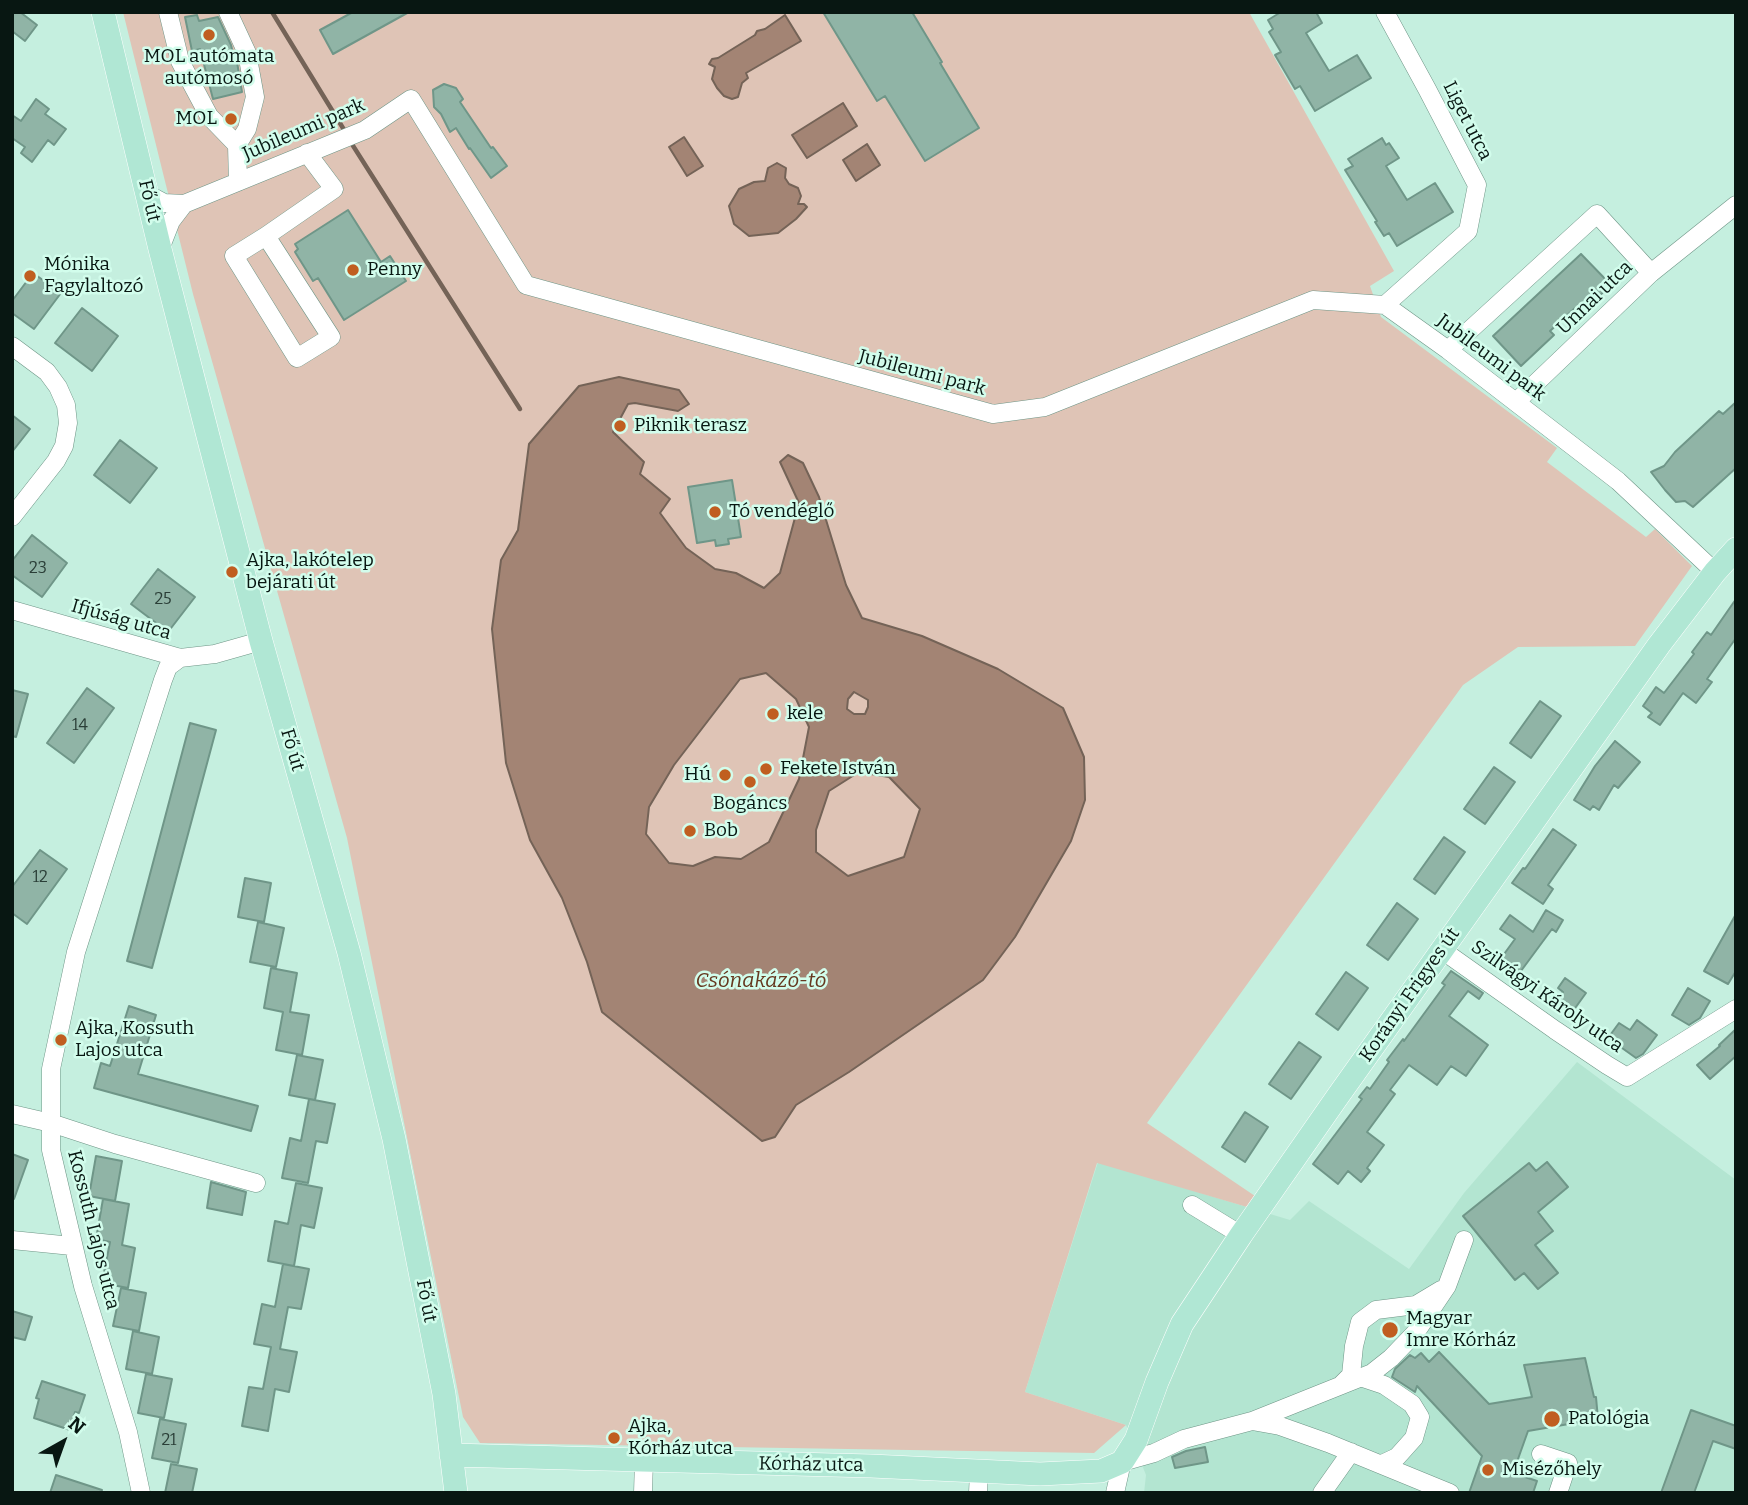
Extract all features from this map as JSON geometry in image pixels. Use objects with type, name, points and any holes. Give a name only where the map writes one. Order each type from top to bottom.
[{"type":"main road","name":"Fő út","points":[[103,12],[160,249],[261,641],[349,953],[394,1139],[444,1394],[456,1493]]},
{"type":"main road","name":"Korányi Frigyes út","points":[[1122,1462],[1136,1440],[1138,1411],[1157,1382],[1182,1324],[1241,1235],[1659,645],[1714,572],[1736,549]]},
{"type":"main road","name":"Kórház utca","points":[[451,1455],[871,1466],[979,1482],[1040,1474],[1101,1471],[1122,1462]]},
{"type":"street","points":[[168,12],[180,61],[192,86],[209,116],[237,145]]},
{"type":"street","points":[[228,12],[247,53],[255,97],[247,129],[237,145],[238,182]]},
{"type":"street","name":"Liget utca","points":[[1385,12],[1477,185],[1468,231],[1385,305]]},
{"type":"street","name":"Jubileumi park","points":[[184,204],[365,130],[411,99],[526,285],[993,414],[1045,407],[1314,300],[1385,305],[1618,481],[1714,572]]},
{"type":"street","points":[[266,236],[331,337],[297,358],[234,256],[334,189],[307,153]]},
{"type":"street","points":[[147,194],[164,203],[184,204]]},
{"type":"street","points":[[160,249],[171,221],[184,204]]},
{"type":"street","points":[[1651,273],[1736,205]]},
{"type":"street","name":"Unnai utca","points":[[1448,350],[1597,214],[1651,273],[1516,402]]},
{"type":"street","points":[[12,346],[47,372],[58,387],[66,405],[68,423],[64,446],[56,461],[12,517]]},
{"type":"street","name":"Ifjúság utca","points":[[12,610],[180,658],[215,654],[261,641]]},
{"type":"street","name":"Kossuth Lajos utca","points":[[141,1493],[128,1432],[72,1246],[51,1150],[51,1069],[76,952],[163,680],[169,667],[180,658]]},
{"type":"street","name":"Szilvágyi Károly utca","points":[[1442,950],[1627,1077],[1736,1009]]},
{"type":"street","points":[[12,1114],[256,1183]]},
{"type":"street","points":[[1192,1205],[1241,1235]]},
{"type":"street","points":[[12,1240],[72,1246]]},
{"type":"street","points":[[1115,1493],[1122,1462],[1154,1453],[1184,1439],[1252,1421],[1372,1373],[1416,1332],[1447,1286],[1464,1240]]},
{"type":"street","points":[[1341,1385],[1351,1375],[1360,1322],[1376,1310],[1416,1305],[1447,1286]]},
{"type":"street","points":[[1395,1308],[1415,1323],[1416,1332]]},
{"type":"street","points":[[1360,1377],[1384,1385],[1412,1404],[1420,1418],[1414,1438],[1397,1457],[1382,1464]]},
{"type":"street","points":[[1314,1438],[1304,1420],[1306,1407],[1316,1395]]},
{"type":"street","points":[[1252,1421],[1280,1426],[1314,1438],[1450,1493]]},
{"type":"street","points":[[1322,1493],[1351,1452]]},
{"type":"street","points":[[1541,1454],[1568,1463],[1558,1493]]},
{"type":"street","points":[[643,1460],[643,1493]]},
{"type":"shaded area","points":[[123,12],[1249,12],[1394,271],[1370,286],[1381,317],[1557,448],[1547,462],[1646,537],[1655,529],[1692,566],[1635,646],[1518,647],[1463,685],[1147,1123],[1255,1196],[1247,1207],[1097,1163],[1025,1392],[1126,1425],[1094,1453],[480,1443],[463,1417],[347,838],[193,294]]},
{"type":"shaded area","name":"Magyar Imre Kórház","points":[[1577,1062],[1736,1180],[1736,1493],[1144,1493],[1146,1475],[1126,1425],[1025,1392],[1098,1162],[1290,1220],[1309,1201],[1409,1269],[1464,1193]]},
{"type":"water","points":[[785,15],[801,41],[746,73],[748,78],[742,83],[738,97],[732,99],[724,96],[712,79],[715,67],[709,64],[712,59],[718,58]]},
{"type":"water","points":[[843,103],[857,126],[807,158],[792,135]]},
{"type":"water","points":[[684,137],[703,166],[687,176],[669,147]]},
{"type":"water","points":[[867,144],[880,165],[856,181],[843,160]]},
{"type":"water","points":[[777,163],[786,168],[785,178],[789,184],[798,188],[801,196],[798,204],[807,207],[778,233],[749,236],[734,224],[729,206],[739,189],[754,182],[765,181],[768,168]]},
{"type":"water","name":"Csónakázó-tó","points":[[619,377],[679,390],[689,404],[678,411],[628,404],[613,432],[644,462],[640,474],[670,499],[660,513],[686,548],[715,569],[736,573],[764,588],[780,573],[799,503],[780,462],[788,455],[803,463],[819,497],[846,585],[862,618],[922,636],[998,669],[1063,708],[1084,757],[1085,800],[1071,841],[1015,937],[983,980],[796,1105],[775,1137],[762,1141],[602,1012],[587,962],[562,898],[530,840],[506,763],[492,629],[501,560],[518,530],[529,444],[579,386]],"holes":[[[766,673],[796,699],[809,727],[799,779],[769,842],[741,859],[715,857],[693,866],[669,863],[646,834],[649,807],[674,765],[740,679]],[[854,692],[868,700],[865,714],[854,714],[847,709],[848,699]],[[859,772],[889,777],[920,809],[904,857],[848,876],[816,852],[816,830],[829,791]]]},
{"type":"building","points":[[12,12],[20,12],[37,25],[25,41],[12,31]]},
{"type":"building","points":[[353,12],[409,12],[333,54],[320,30]]},
{"type":"building","points":[[823,12],[912,12],[979,128],[925,161],[885,96],[877,101]]},
{"type":"building","points":[[1281,12],[1316,12],[1322,23],[1306,33],[1329,71],[1357,55],[1371,78],[1315,111],[1300,86],[1295,89],[1275,55],[1281,52],[1269,32],[1273,29],[1268,20]]},
{"type":"building","points":[[197,15],[199,21],[218,17],[236,56],[242,92],[213,99],[200,49],[192,51],[185,17]]},
{"type":"building","points":[[444,84],[456,88],[463,99],[460,102],[491,148],[493,147],[507,166],[491,178],[456,128],[450,132],[441,114],[434,107],[433,90]]},
{"type":"building","points":[[36,99],[49,109],[45,114],[66,129],[54,145],[48,140],[32,162],[21,153],[25,147],[12,138],[12,115],[21,121]]},
{"type":"building","points":[[1382,138],[1399,158],[1386,166],[1407,200],[1435,183],[1453,212],[1397,246],[1389,233],[1384,236],[1345,170],[1353,166],[1348,159]]},
{"type":"building","name":"Penny","points":[[348,210],[381,262],[390,256],[406,281],[344,320],[318,278],[313,281],[295,252],[298,249],[295,244]]},
{"type":"building","points":[[1581,254],[1611,285],[1580,314],[1575,308],[1550,331],[1554,335],[1521,366],[1493,336]]},
{"type":"building","points":[[33,273],[61,293],[34,329],[12,313],[12,301]]},
{"type":"building","points":[[82,308],[118,336],[92,371],[55,343]]},
{"type":"building","points":[[1736,402],[1736,468],[1693,507],[1685,501],[1676,502],[1651,472],[1664,466],[1675,452],[1719,411],[1723,414]]},
{"type":"building","points":[[12,415],[30,429],[12,452]]},
{"type":"building","points":[[120,440],[157,468],[130,503],[94,475]]},
{"type":"building","name":"Tó vendéglő","points":[[732,480],[741,537],[728,539],[729,544],[716,546],[715,540],[697,543],[688,487]]},
{"type":"building","points":[[32,535],[67,563],[42,597],[12,575],[12,561]]},
{"type":"building","points":[[158,569],[195,597],[168,632],[131,604]]},
{"type":"building","points":[[1736,599],[1736,638],[1707,679],[1712,682],[1696,703],[1683,693],[1660,725],[1648,717],[1652,713],[1643,706],[1656,687],[1664,693],[1707,632],[1711,635]]},
{"type":"building","points":[[87,688],[114,708],[74,763],[47,743]]},
{"type":"building","points":[[12,690],[28,694],[16,737],[12,736]]},
{"type":"building","points":[[1540,701],[1561,716],[1531,758],[1510,743]]},
{"type":"building","points":[[190,723],[216,730],[152,968],[127,961]]},
{"type":"building","points":[[1615,741],[1640,762],[1618,788],[1614,785],[1599,810],[1593,806],[1590,810],[1574,800],[1595,766]]},
{"type":"building","points":[[1494,767],[1515,782],[1485,824],[1464,809]]},
{"type":"building","points":[[1553,829],[1576,845],[1548,885],[1553,889],[1543,904],[1512,883]]},
{"type":"building","points":[[1444,837],[1465,852],[1435,894],[1414,879]]},
{"type":"building","points":[[40,850],[67,869],[27,924],[12,913],[12,887]]},
{"type":"building","points":[[245,878],[271,883],[264,922],[238,917]]},
{"type":"building","points":[[1397,903],[1418,919],[1388,960],[1367,945]]},
{"type":"building","points":[[1546,910],[1563,920],[1556,932],[1552,929],[1518,975],[1499,961],[1515,939],[1500,929],[1510,915],[1533,932]]},
{"type":"building","points":[[1736,914],[1736,971],[1728,984],[1704,971]]},
{"type":"building","points":[[258,922],[284,928],[276,967],[250,962]]},
{"type":"building","points":[[271,968],[297,973],[290,1012],[309,1015],[302,1055],[276,1050],[283,1012],[264,1008]]},
{"type":"building","points":[[1451,971],[1483,993],[1479,999],[1468,991],[1449,1016],[1488,1045],[1466,1076],[1451,1066],[1437,1085],[1409,1065],[1390,1090],[1395,1094],[1367,1132],[1384,1145],[1367,1168],[1370,1171],[1361,1182],[1348,1171],[1338,1184],[1313,1164],[1362,1099],[1359,1097],[1367,1087],[1370,1089],[1389,1062],[1387,1060],[1445,985],[1442,983]]},
{"type":"building","points":[[1346,972],[1368,988],[1338,1030],[1316,1014]]},
{"type":"building","points":[[1565,978],[1586,993],[1573,1011],[1557,999],[1563,992],[1558,988]]},
{"type":"building","points":[[1688,988],[1710,1001],[1700,1018],[1689,1025],[1672,1015]]},
{"type":"building","points":[[129,1006],[156,1015],[138,1074],[258,1106],[251,1131],[94,1088],[101,1063],[110,1066]]},
{"type":"building","points":[[1637,1020],[1657,1035],[1643,1054],[1636,1058],[1608,1038],[1619,1023],[1630,1030]]},
{"type":"building","points":[[1736,1029],[1736,1056],[1710,1079],[1697,1065]]},
{"type":"building","points":[[1299,1042],[1321,1057],[1291,1099],[1269,1084]]},
{"type":"building","points":[[297,1055],[323,1060],[315,1100],[289,1095]]},
{"type":"building","points":[[309,1099],[335,1104],[327,1143],[316,1141],[308,1183],[282,1178],[290,1138],[301,1141]]},
{"type":"building","points":[[1245,1112],[1268,1127],[1245,1162],[1222,1147]]},
{"type":"building","points":[[12,1154],[28,1160],[14,1199],[12,1199]]},
{"type":"building","points":[[96,1156],[122,1161],[115,1201],[89,1196]]},
{"type":"building","points":[[1547,1162],[1568,1187],[1538,1212],[1553,1231],[1535,1245],[1558,1273],[1538,1289],[1524,1273],[1515,1280],[1463,1216],[1529,1163],[1536,1171]]},
{"type":"building","points":[[211,1182],[246,1192],[242,1215],[207,1208]]},
{"type":"building","points":[[296,1183],[322,1188],[314,1228],[301,1225],[294,1266],[268,1261],[275,1221],[288,1224]]},
{"type":"building","points":[[103,1199],[129,1204],[122,1245],[135,1248],[128,1288],[102,1283],[110,1242],[96,1239]]},
{"type":"building","points":[[283,1264],[309,1269],[301,1309],[288,1307],[280,1349],[297,1352],[289,1392],[275,1389],[268,1431],[242,1426],[249,1387],[263,1389],[271,1347],[254,1344],[262,1304],[275,1307]]},
{"type":"building","points":[[121,1288],[146,1293],[139,1331],[113,1326]]},
{"type":"building","points":[[12,1311],[32,1317],[25,1340],[12,1337]]},
{"type":"building","points":[[133,1331],[159,1337],[152,1374],[126,1369]]},
{"type":"building","points":[[1439,1352],[1489,1404],[1532,1397],[1524,1365],[1585,1358],[1596,1397],[1598,1419],[1528,1431],[1513,1473],[1537,1481],[1533,1493],[1469,1493],[1482,1456],[1417,1386],[1415,1392],[1392,1377],[1395,1369],[1410,1355],[1415,1358],[1421,1353],[1429,1362]]},
{"type":"building","points":[[146,1374],[172,1379],[164,1418],[138,1413]]},
{"type":"building","points":[[42,1381],[85,1395],[79,1413],[75,1412],[70,1430],[34,1418],[39,1399],[36,1398]]},
{"type":"building","points":[[1691,1410],[1736,1426],[1736,1449],[1713,1441],[1694,1493],[1661,1493]]},
{"type":"building","points":[[160,1419],[186,1424],[178,1463],[152,1458]]},
{"type":"building","points":[[1205,1447],[1208,1462],[1175,1468],[1172,1457]]},
{"type":"building","points":[[171,1464],[197,1469],[192,1493],[165,1493]]},
{"type":"building","points":[[56,1475],[102,1490],[101,1493],[50,1493]]},
{"type":"waterway","points":[[272,12],[346,133]]},
{"type":"waterway","points":[[350,141],[520,409]]},
{"type":"place","name":"MOL autómata autómosó","points":[[209,35]]},
{"type":"place","name":"MOL","points":[[231,119]]},
{"type":"place","name":"Penny","points":[[353,270]]},
{"type":"place","name":"Mónika Fagylaltozó","points":[[30,276]]},
{"type":"place","name":"Piknik terasz","points":[[620,426]]},
{"type":"place","name":"Tó vendéglő","points":[[715,512]]},
{"type":"place","name":"Ajka, lakótelep bejárati út","points":[[232,572]]},
{"type":"place","name":"kele","points":[[773,714]]},
{"type":"place","name":"Fekete István","points":[[766,769]]},
{"type":"place","name":"Hú","points":[[725,775]]},
{"type":"place","name":"Bogáncs","points":[[750,782]]},
{"type":"place","name":"Bob","points":[[690,831]]},
{"type":"place","name":"Ajka, Kossuth Lajos utca","points":[[61,1040]]},
{"type":"place","name":"Magyar Imre Kórház","points":[[1390,1330]]},
{"type":"place","name":"Patológia","points":[[1552,1419]]},
{"type":"place","name":"Ajka, Kórház utca","points":[[614,1438]]},
{"type":"place","name":"Misézőhely","points":[[1488,1470]]}]
